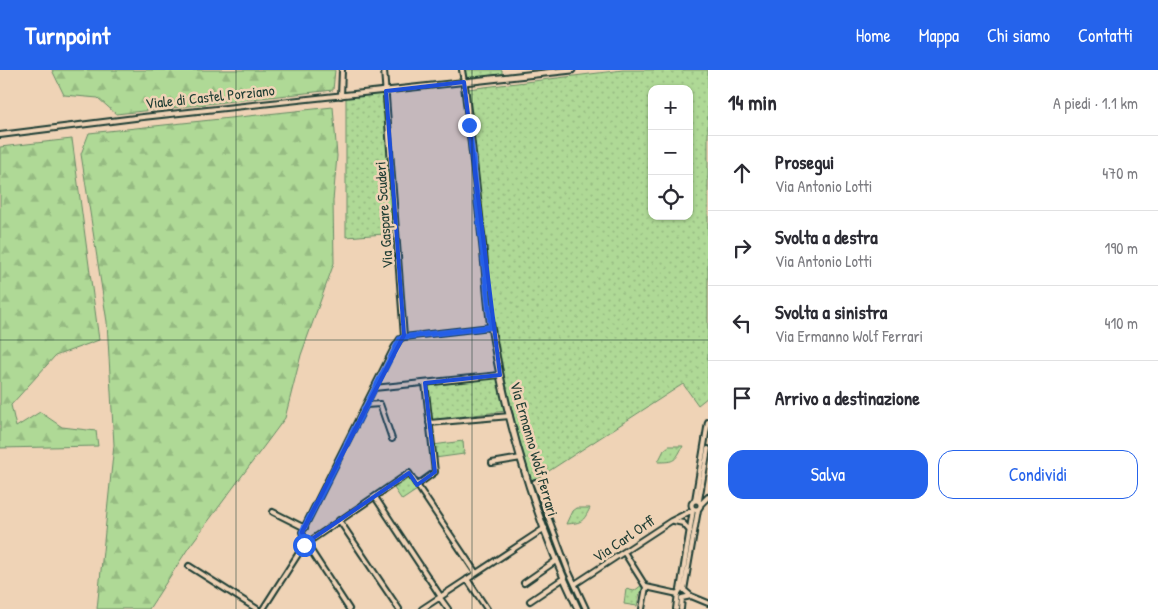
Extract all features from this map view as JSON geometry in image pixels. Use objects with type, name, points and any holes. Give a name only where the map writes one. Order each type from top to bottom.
[{"type":"street","points":[[341,96],[342,70]]},
{"type":"street","name":"Via Gaspare Scuderi","points":[[384,70],[404,337]]},
{"type":"street","points":[[462,70],[464,82]]},
{"type":"street","name":"Viale di Castel Porziano","points":[[0,135],[134,118],[572,70]]},
{"type":"street","name":"Via Ermanno Wolf Ferrari","points":[[464,82],[491,327],[500,375],[521,458],[557,560],[578,609]]},
{"type":"street","points":[[349,609],[302,536],[394,348],[400,339],[404,337],[491,327]]},
{"type":"street","points":[[374,388],[500,375]]},
{"type":"street","points":[[417,485],[435,472],[425,383]]},
{"type":"street","points":[[366,405],[380,404],[392,439]]},
{"type":"street","points":[[429,423],[510,416]]},
{"type":"street","points":[[676,609],[681,594],[708,422]]},
{"type":"street","points":[[681,609],[681,594],[690,531],[701,488],[708,449]]},
{"type":"street","points":[[492,463],[521,458]]},
{"type":"street","points":[[263,609],[306,544],[409,473],[476,574]]},
{"type":"street","name":"Via Ermanno Wolf Ferrari","points":[[535,482],[574,584],[586,609]]},
{"type":"street","points":[[701,488],[707,498]]},
{"type":"street","points":[[375,497],[448,609]]},
{"type":"street","name":"Via Carl Orff","points":[[574,584],[707,498]]},
{"type":"street","points":[[273,512],[305,528]]},
{"type":"street","points":[[339,520],[399,609]]},
{"type":"street","points":[[672,521],[682,523],[690,531]]},
{"type":"street","points":[[422,609],[545,528]]},
{"type":"street","points":[[624,552],[646,587],[642,609]]},
{"type":"street","points":[[524,583],[557,560]]},
{"type":"street","points":[[189,566],[258,609]]},
{"type":"street","points":[[530,601],[564,578]]},
{"type":"street","points":[[467,580],[487,609]]},
{"type":"street","points":[[646,587],[692,596],[708,603]]},
{"type":"highlighted area","points":[[464,82],[500,375],[425,383],[435,472],[417,485],[409,473],[306,543],[302,532],[404,335],[386,91]]},
{"type":"green space","points":[[52,70],[335,70],[333,90],[116,114],[98,98],[64,95]]},
{"type":"green space","points":[[464,70],[502,70],[502,74],[466,78]]},
{"type":"green space","points":[[623,70],[708,70],[708,397],[698,405],[683,384],[532,482],[506,385],[483,238],[468,89]]},
{"type":"green space","points":[[386,91],[397,233],[346,237],[346,96]]},
{"type":"green space","points":[[333,107],[337,156],[333,201],[334,263],[301,355],[285,418],[189,547],[149,609],[97,609],[114,445],[107,322],[81,154],[89,133]]},
{"type":"green space","points":[[72,139],[99,340],[55,356],[11,405],[16,427],[40,412],[62,427],[96,431],[98,446],[0,448],[0,147]]},
{"type":"green space","points":[[498,378],[506,411],[432,420],[428,386]]},
{"type":"green space","points":[[463,441],[464,454],[435,458],[433,445]]},
{"type":"green space","points":[[669,446],[683,446],[674,460],[658,462],[664,450]]},
{"type":"green space","points":[[409,478],[417,490],[402,500],[394,488]]},
{"type":"green space","points":[[576,508],[590,508],[581,521],[566,524],[572,511]]},
{"type":"green space","points":[[642,585],[643,592],[640,592],[637,606],[624,604],[626,589],[634,591]]},
{"type":"route","points":[[304,545],[306,544],[302,532],[400,339],[491,327],[469,125]]}]
